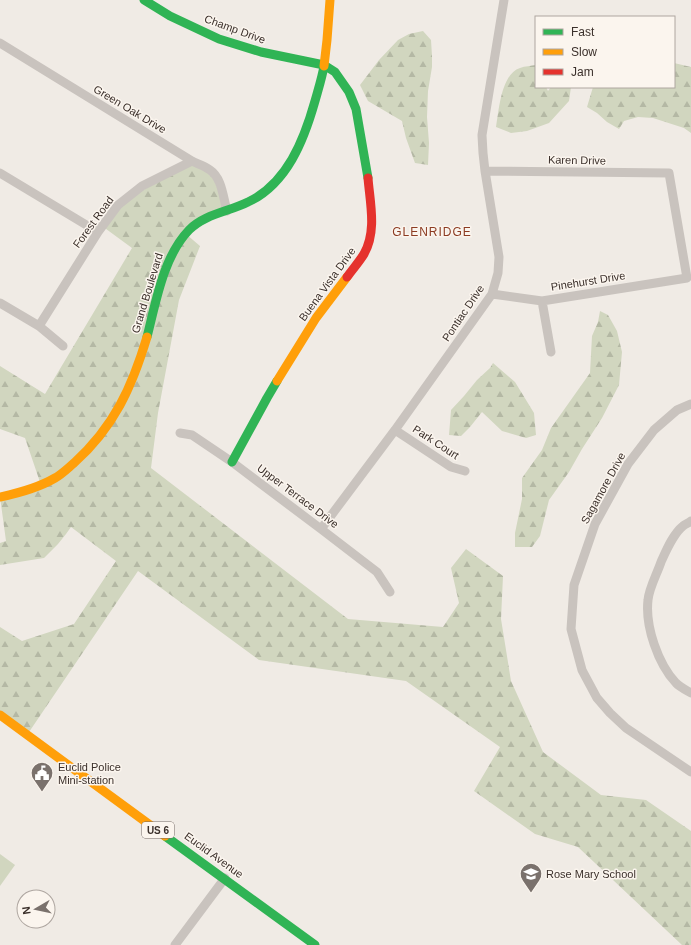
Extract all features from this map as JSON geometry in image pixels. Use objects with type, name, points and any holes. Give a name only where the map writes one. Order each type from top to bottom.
[{"type":"street","name":"Champ Drive","points":[[144,0],[170,16],[219,39],[261,52],[324,65]]},
{"type":"street","name":"Grand Boulevard","points":[[0,497],[22,492],[55,478],[79,458],[96,440],[114,418],[133,379],[144,347],[160,285],[170,257],[177,245],[199,222],[211,215],[227,211],[257,198],[282,175],[294,157],[313,106],[324,65],[329,28],[330,0]]},
{"type":"street","name":"Pontiac Drive","points":[[321,529],[395,430],[492,294],[498,273],[499,257],[482,153],[482,135],[504,0]]},
{"type":"street","name":"Green Oak Drive","points":[[0,43],[192,161],[210,170],[217,176],[227,211]]},
{"type":"street","name":"Buena Vista Drive","points":[[232,462],[267,398],[316,318],[364,254],[371,235],[372,224],[367,170],[356,109],[349,92],[341,80],[335,72],[324,65]]},
{"type":"street","name":"Forest Road","points":[[39,326],[98,232],[118,205],[142,186],[192,161]]},
{"type":"street","name":"Karen Drive","points":[[485,171],[669,173],[687,278]]},
{"type":"street","points":[[0,173],[98,232]]},
{"type":"street","name":"Pinehurst Drive","points":[[492,294],[542,300],[687,278]]},
{"type":"street","points":[[542,300],[551,352]]},
{"type":"street","points":[[0,303],[39,326],[64,346]]},
{"type":"street","name":"Sagamore Drive","points":[[691,404],[677,410],[654,430],[628,464],[594,524],[574,585],[571,629],[582,670],[597,698],[626,728],[691,772]]},
{"type":"street","name":"Park Court","points":[[395,430],[451,467],[465,472]]},
{"type":"street","name":"Upper Terrace Drive","points":[[180,433],[192,435],[232,462],[321,529],[377,572],[390,592]]},
{"type":"street","points":[[691,521],[683,526],[666,550],[653,582],[648,600],[648,617],[652,641],[659,657],[676,683],[691,693]]},
{"type":"street","name":"Euclid Avenue","points":[[0,715],[315,945]]},
{"type":"street","points":[[175,945],[225,878]]},
{"type":"green space","points":[[423,31],[431,40],[432,56],[427,117],[429,143],[428,165],[415,163],[406,138],[402,121],[368,101],[360,85],[379,60],[398,40],[409,34]]},
{"type":"green space","points":[[675,63],[691,67],[691,133],[684,128],[653,118],[638,117],[624,121],[619,129],[587,107],[593,88],[675,88]]},
{"type":"green space","points":[[535,65],[535,88],[546,88],[548,91],[550,88],[571,88],[569,101],[549,123],[527,131],[511,133],[496,127],[502,93],[509,77],[520,68]]},
{"type":"green space","points":[[192,161],[210,170],[227,211],[186,234],[200,246],[179,300],[158,413],[151,468],[348,619],[443,627],[459,603],[451,568],[466,549],[503,576],[501,619],[511,681],[543,752],[601,795],[646,800],[691,831],[691,945],[682,945],[578,847],[535,834],[474,791],[500,747],[406,681],[259,660],[138,571],[27,735],[0,715],[0,627],[22,641],[74,624],[116,561],[71,527],[58,544],[44,558],[0,565],[0,543],[6,541],[0,497],[41,485],[25,438],[0,429],[0,366],[45,394],[132,248],[102,226],[118,205]]},
{"type":"green space","points":[[600,311],[608,315],[617,331],[622,352],[619,385],[602,418],[569,472],[549,500],[540,536],[532,547],[515,547],[515,533],[522,499],[522,478],[542,450],[551,428],[590,373],[592,336],[598,322]]},
{"type":"green space","points":[[493,363],[515,382],[534,413],[536,435],[526,438],[502,431],[482,412],[461,436],[449,435],[451,410]]},
{"type":"green space","points":[[0,854],[15,865],[0,886]]},
{"type":"traffic: fast","points":[[144,0],[170,16],[219,39],[261,52],[324,65],[335,72],[349,92],[356,109],[368,178]]},
{"type":"traffic: fast","points":[[147,337],[162,280],[167,266],[180,241],[189,230],[202,220],[248,202],[262,194],[283,172],[292,159],[311,116],[324,66]]},
{"type":"traffic: fast","points":[[232,462],[277,381]]},
{"type":"traffic: fast","points":[[165,836],[315,945]]},
{"type":"traffic: slow","points":[[324,66],[330,0]]},
{"type":"traffic: slow","points":[[277,381],[316,318],[347,277]]},
{"type":"traffic: slow","points":[[0,497],[28,490],[49,482],[63,473],[88,449],[111,420],[120,405],[135,373],[147,337]]},
{"type":"traffic: slow","points":[[0,715],[165,836]]},
{"type":"traffic: jam","points":[[347,277],[364,254],[370,236],[372,217],[368,178]]},
{"type":"place","name":"Euclid Police Mini-station","points":[[42,792]]},
{"type":"place","name":"Rose Mary School","points":[[531,894]]},
{"type":"district","name":"GLENRIDGE","points":[[432,232]]}]
